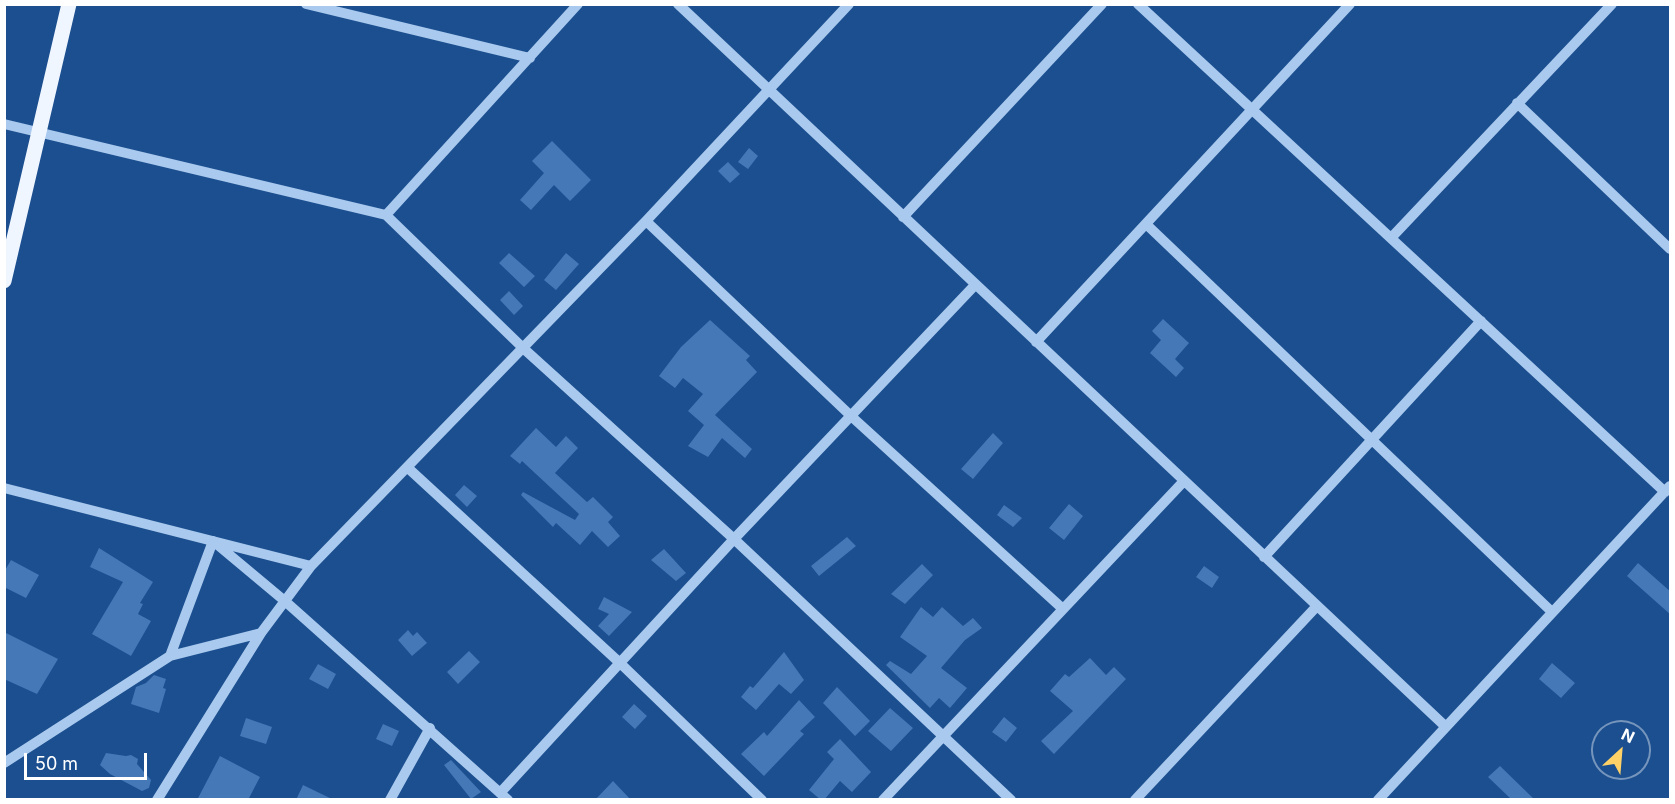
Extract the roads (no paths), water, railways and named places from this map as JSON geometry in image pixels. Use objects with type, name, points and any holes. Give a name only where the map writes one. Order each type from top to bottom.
[{"type":"main road","points":[[4,281],[69,4]]},
{"type":"street","points":[[306,4],[530,58]]},
{"type":"street","points":[[386,215],[578,4]]},
{"type":"street","points":[[678,4],[1446,727]]},
{"type":"street","points":[[157,800],[261,633],[312,566],[646,221],[849,4]]},
{"type":"street","points":[[903,217],[1102,4]]},
{"type":"street","points":[[1138,4],[1481,321],[1668,489],[1378,800]]},
{"type":"street","points":[[1036,342],[1350,4]]},
{"type":"street","points":[[1391,238],[1612,4]]},
{"type":"street","points":[[1517,104],[1671,249]]},
{"type":"street","points":[[4,124],[386,215],[523,348],[734,540],[1011,800]]},
{"type":"street","points":[[646,221],[851,416],[1063,609]]},
{"type":"street","points":[[1146,224],[1552,612]]},
{"type":"street","points":[[213,541],[430,728],[504,796],[620,663],[975,285]]},
{"type":"street","points":[[1264,557],[1481,321]]},
{"type":"street","points":[[408,468],[620,663],[762,800]]},
{"type":"street","points":[[884,800],[1184,481]]},
{"type":"street","points":[[4,488],[312,566]]},
{"type":"street","points":[[170,656],[213,541]]},
{"type":"street","points":[[1135,800],[1317,606]]},
{"type":"street","points":[[4,763],[170,656],[261,633]]},
{"type":"street","points":[[390,800],[430,728]]}]
